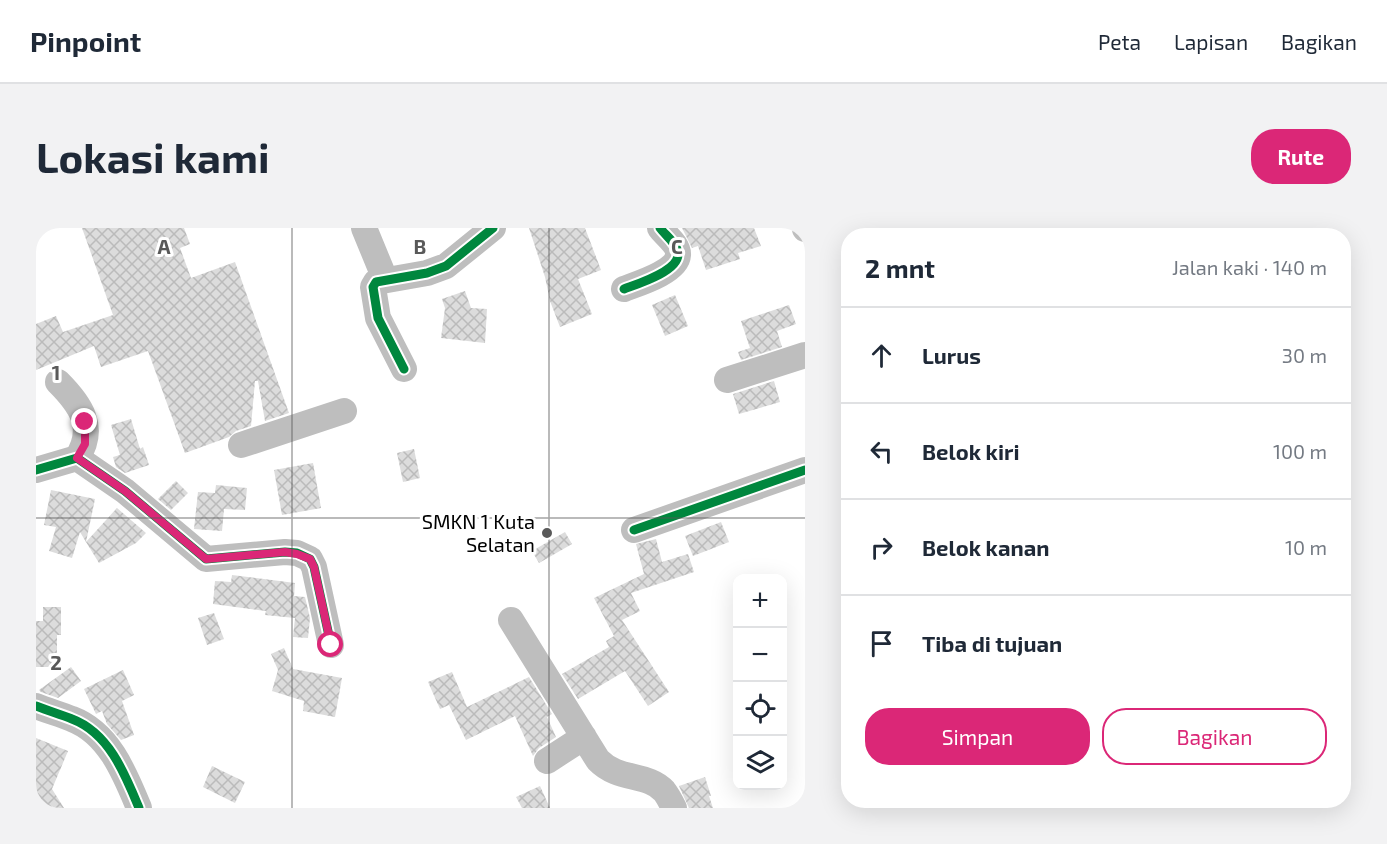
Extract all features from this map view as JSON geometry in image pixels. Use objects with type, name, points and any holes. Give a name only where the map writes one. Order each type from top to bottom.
[{"type":"street","points":[[364,228],[385,279]]},
{"type":"street","points":[[404,369],[378,318],[373,287],[376,282],[427,273],[446,266],[493,228]]},
{"type":"street","points":[[624,289],[657,276],[671,267],[677,259],[676,247],[660,228]]},
{"type":"street","points":[[727,380],[805,355]]},
{"type":"street","points":[[36,470],[77,458],[85,444],[85,422],[77,401],[58,382]]},
{"type":"street","points":[[241,445],[344,411]]},
{"type":"street","points":[[77,458],[125,491],[206,559],[285,552],[310,559],[314,567],[331,645]]},
{"type":"street","points":[[634,530],[805,470]]},
{"type":"street","points":[[511,620],[598,760],[611,772],[659,786],[666,793],[674,808]]},
{"type":"street","points":[[36,706],[74,719],[97,735],[116,757],[139,808]]},
{"type":"street","points":[[547,761],[584,737]]},
{"type":"building","points":[[82,228],[184,228],[190,244],[180,248],[191,278],[235,262],[289,413],[265,421],[258,381],[255,381],[251,426],[236,431],[229,437],[185,453],[148,351],[101,367],[94,346],[36,370],[36,324],[56,316],[63,332],[113,315]]},
{"type":"building","points":[[529,228],[585,228],[601,270],[578,279],[592,314],[560,327]]},
{"type":"building","points":[[682,228],[754,228],[761,246],[738,253],[740,259],[706,270],[698,246],[692,248]]},
{"type":"building","points":[[465,291],[471,308],[487,309],[485,343],[441,338],[445,308],[442,299]]},
{"type":"building","points":[[675,295],[688,326],[665,336],[652,305]]},
{"type":"building","points":[[789,305],[796,324],[777,331],[782,347],[741,360],[738,352],[750,348],[741,321]]},
{"type":"building","points":[[774,381],[780,402],[739,414],[733,394]]},
{"type":"building","points":[[131,419],[140,449],[143,447],[149,465],[125,473],[116,467],[113,457],[120,455],[111,425]]},
{"type":"building","points":[[414,449],[420,478],[403,482],[397,453]]},
{"type":"building","points":[[313,463],[321,508],[282,515],[274,470]]},
{"type":"building","points":[[176,481],[188,493],[171,510],[158,499]]},
{"type":"building","points":[[216,485],[247,488],[245,510],[224,509],[222,531],[194,529],[198,492],[215,493]]},
{"type":"building","points":[[51,490],[95,499],[86,542],[80,532],[72,558],[49,551],[56,527],[44,525]]},
{"type":"building","points":[[117,508],[146,533],[136,543],[99,563],[86,542]]},
{"type":"building","points":[[721,522],[729,542],[693,556],[685,536]]},
{"type":"building","points":[[565,532],[572,544],[539,563],[532,551]]},
{"type":"building","points":[[656,539],[662,562],[688,554],[694,572],[631,593],[640,611],[622,620],[669,692],[648,706],[625,671],[578,699],[562,674],[609,647],[606,641],[614,636],[594,598],[644,574],[636,544]]},
{"type":"building","points":[[232,575],[295,583],[294,596],[305,597],[310,618],[308,638],[293,637],[295,618],[265,615],[266,611],[213,604],[215,581],[231,582]]},
{"type":"building","points":[[43,607],[61,607],[61,635],[57,635],[57,667],[36,667],[36,621],[43,621]]},
{"type":"building","points":[[214,613],[224,639],[207,645],[198,618]]},
{"type":"building","points":[[284,648],[293,669],[342,678],[335,717],[303,711],[304,701],[272,691],[278,670],[271,654]]},
{"type":"building","points":[[71,667],[81,681],[58,698],[39,690]]},
{"type":"building","points":[[123,670],[134,695],[122,701],[134,735],[121,740],[107,724],[102,711],[96,714],[84,689]]},
{"type":"building","points":[[452,672],[467,707],[529,677],[552,714],[547,717],[556,737],[539,748],[533,756],[515,716],[466,740],[449,705],[440,709],[428,682]]},
{"type":"building","points":[[36,738],[68,751],[52,789],[64,808],[36,808]]},
{"type":"building","points":[[212,766],[245,782],[235,803],[203,787]]},
{"type":"building","points":[[705,777],[713,808],[689,808],[679,786]]},
{"type":"building","points":[[540,786],[550,808],[522,808],[516,797]]},
{"type":"cycle path","points":[[404,369],[378,318],[373,287],[376,282],[427,273],[446,266],[493,228]]},
{"type":"cycle path","points":[[624,289],[664,272],[676,261],[678,251],[660,228]]},
{"type":"cycle path","points":[[36,470],[77,458],[125,491],[206,559],[285,552],[297,553],[310,559],[314,567],[331,645]]},
{"type":"cycle path","points":[[634,530],[805,470]]},
{"type":"cycle path","points":[[36,706],[85,725],[96,734],[114,756],[139,808]]},
{"type":"place","name":"SMKN 1 Kuta Selatan","points":[[547,533]]},
{"type":"route","points":[[85,422],[85,444],[77,458],[125,491],[206,559],[216,560],[285,552],[310,559],[314,567],[331,645]]}]
